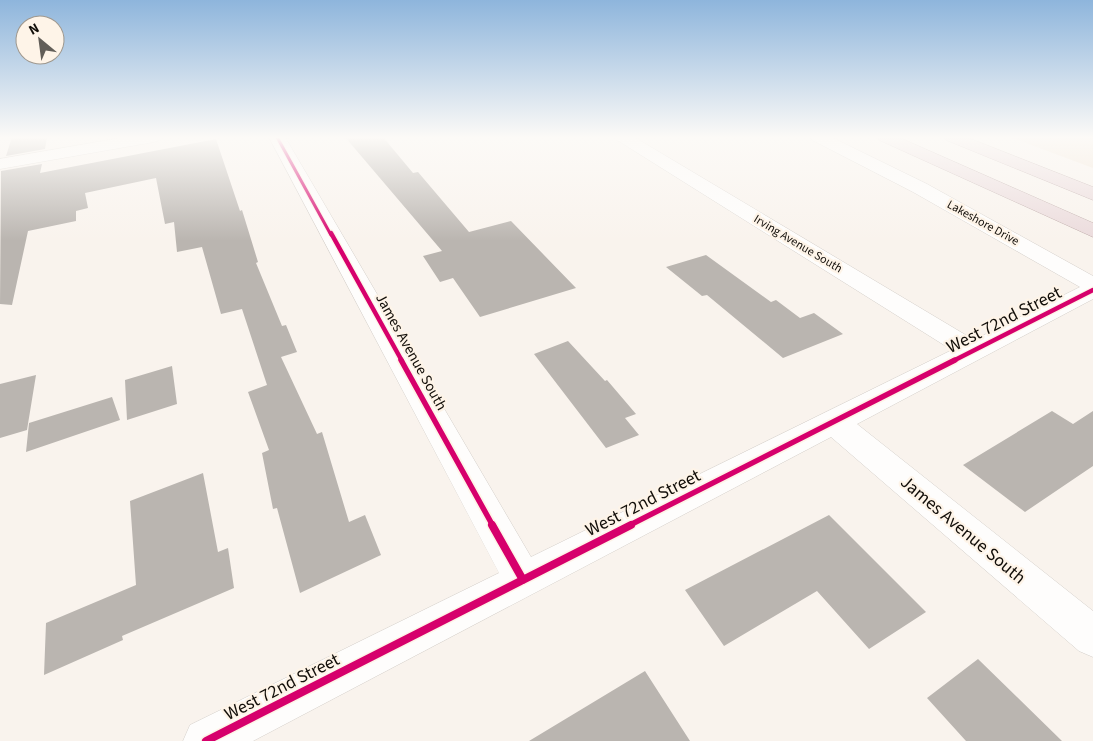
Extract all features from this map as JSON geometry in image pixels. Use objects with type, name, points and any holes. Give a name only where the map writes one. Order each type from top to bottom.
[{"type":"highway","points":[[962,172],[1093,231]]},
{"type":"highway","points":[[1038,172],[1093,194]]},
{"type":"street","name":"James Avenue South","points":[[296,172],[524,580]]},
{"type":"street","name":"Irving Avenue South","points":[[680,172],[974,351]]},
{"type":"street","name":"Lakeshore Drive","points":[[887,172],[1093,285]]},
{"type":"street","name":"West 72nd Street","points":[[206,741],[1093,290]]},
{"type":"street","name":"James Avenue South","points":[[834,422],[1093,638]]},
{"type":"building","points":[[1,172],[227,172],[240,211],[242,210],[258,262],[256,263],[282,326],[286,325],[297,352],[281,357],[317,434],[322,432],[349,522],[365,515],[381,555],[300,593],[277,508],[273,509],[262,453],[269,450],[248,392],[267,385],[242,309],[221,314],[202,247],[177,252],[174,222],[165,224],[156,178],[85,193],[88,208],[76,211],[76,221],[28,231],[12,305],[0,304]]},
{"type":"building","points":[[374,172],[418,172],[469,232],[511,221],[576,288],[480,317],[453,278],[440,282],[423,256],[442,251]]},
{"type":"building","points":[[706,255],[771,302],[776,300],[800,318],[814,313],[843,334],[783,358],[707,295],[702,296],[666,267]]},
{"type":"building","points":[[568,341],[605,381],[607,380],[636,414],[625,418],[639,435],[606,448],[534,354]]},
{"type":"building","points":[[172,366],[177,404],[127,420],[125,380]]},
{"type":"building","points":[[36,375],[27,430],[0,438],[0,384]]},
{"type":"building","points":[[112,397],[120,420],[26,452],[29,423]]},
{"type":"building","points":[[1052,411],[1073,424],[1093,411],[1093,466],[1025,512],[963,465]]},
{"type":"building","points":[[203,473],[218,552],[228,548],[234,588],[122,636],[123,640],[44,675],[46,623],[136,585],[130,501]]},
{"type":"building","points":[[829,515],[926,612],[869,649],[817,591],[724,646],[685,590]]},
{"type":"building","points":[[978,659],[1062,741],[966,741],[927,698]]},
{"type":"building","points":[[645,671],[690,741],[529,741]]},
{"type":"cycle path","points":[[296,172],[523,580]]},
{"type":"cycle path","points":[[206,741],[1093,290]]}]
